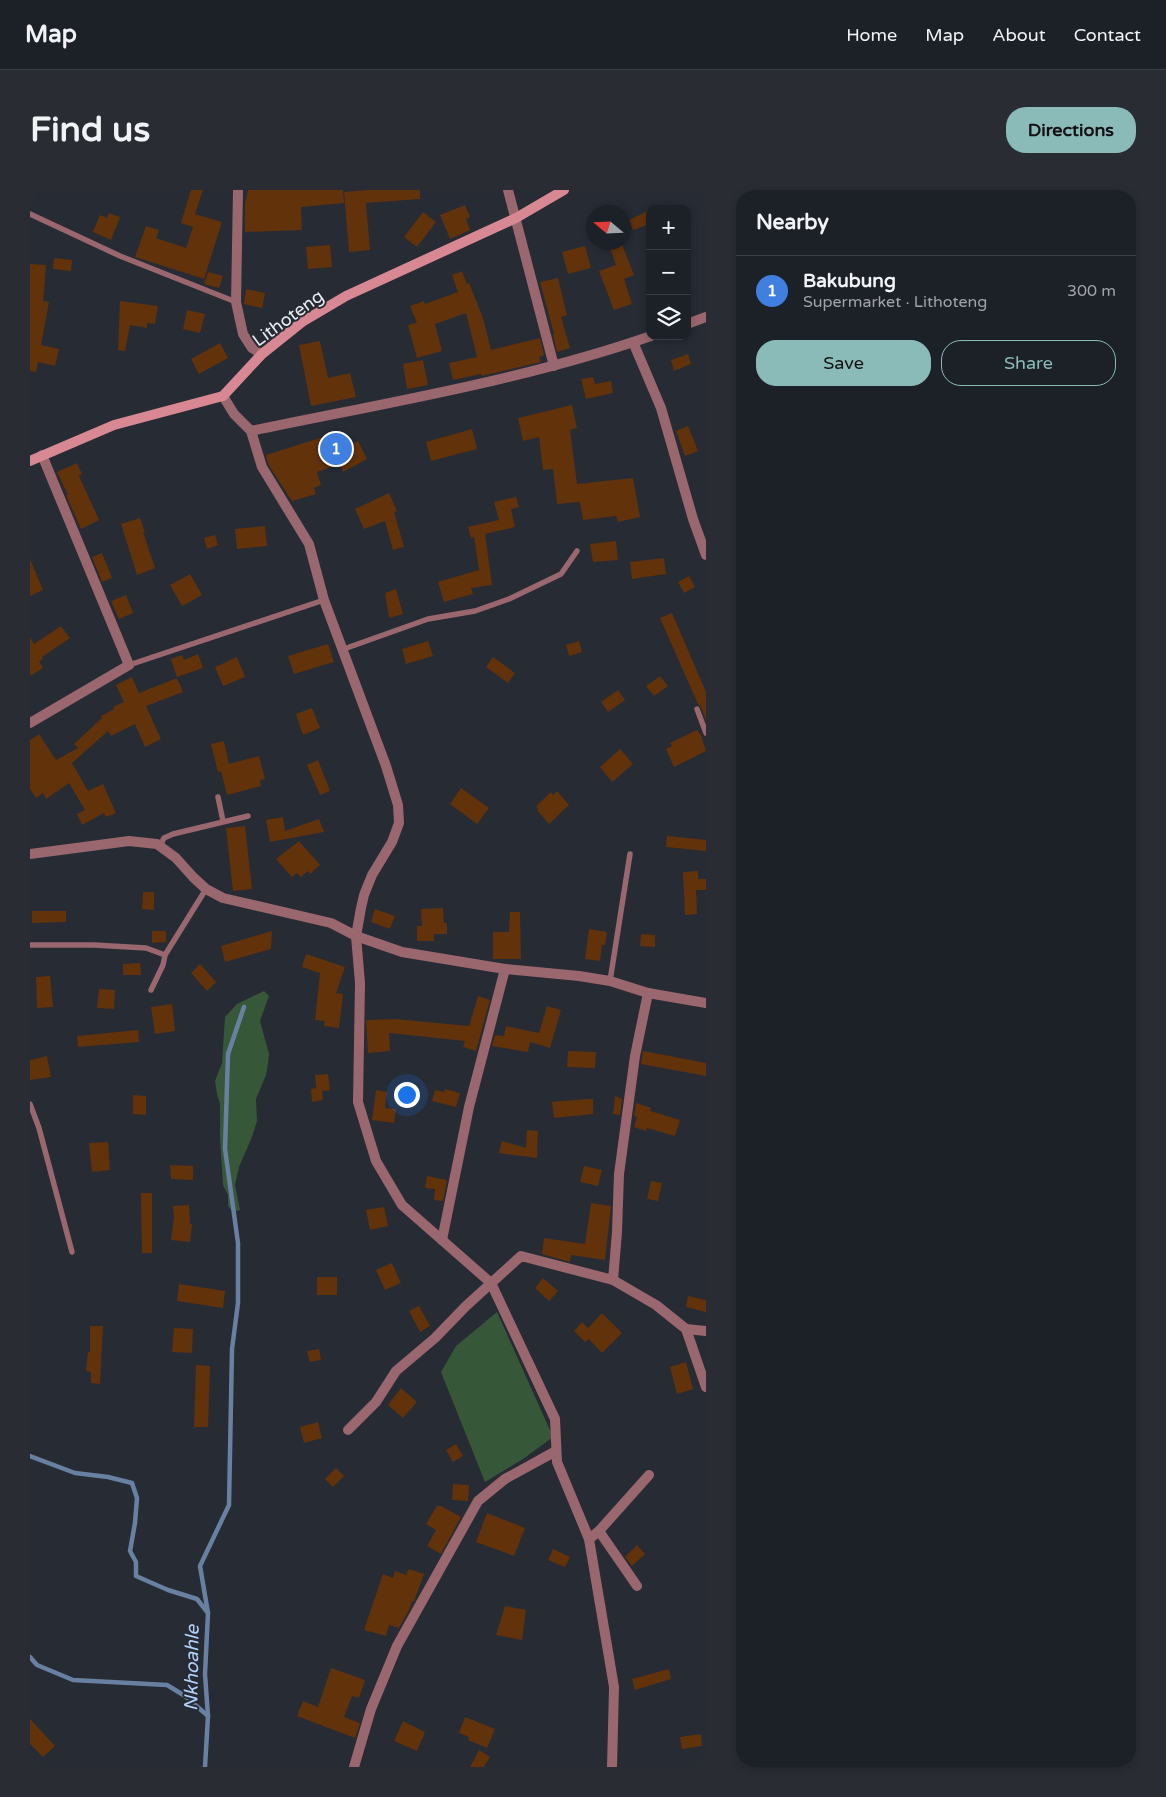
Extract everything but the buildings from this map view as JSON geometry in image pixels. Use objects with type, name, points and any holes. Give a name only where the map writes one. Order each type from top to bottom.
[{"type":"main road","name":"Lithoteng","points":[[223,396],[262,354],[302,322],[346,296],[516,218],[564,190]]},
{"type":"main road","points":[[30,461],[114,425],[223,396]]},
{"type":"street","points":[[238,190],[236,302],[243,334],[252,348],[262,354]]},
{"type":"street","points":[[508,190],[554,366]]},
{"type":"street","points":[[691,323],[706,317]]},
{"type":"street","points":[[251,431],[487,383],[554,366],[646,338]]},
{"type":"street","points":[[633,342],[661,408],[693,519],[706,555]]},
{"type":"street","points":[[223,396],[234,414],[251,431],[262,468],[308,544],[341,650],[359,692],[398,805],[399,823],[392,842],[372,875],[364,895],[356,936],[360,983],[358,1102],[376,1161],[402,1206],[491,1283],[555,1419],[557,1462],[589,1538],[614,1687],[612,1767]]},
{"type":"street","points":[[30,723],[130,665],[42,455]]},
{"type":"street","points":[[30,854],[130,840],[157,844],[176,858],[206,889],[223,898],[331,923],[356,936],[402,952],[505,969],[610,981],[648,992],[706,1003]]},
{"type":"street","points":[[442,1240],[469,1106],[505,969]]},
{"type":"street","points":[[613,1280],[619,1174],[635,1056],[648,992]]},
{"type":"street","points":[[348,1430],[376,1402],[396,1371],[435,1338],[466,1306],[521,1256],[613,1280],[656,1305],[686,1329],[706,1388]]},
{"type":"street","points":[[686,1329],[706,1331]]},
{"type":"street","points":[[354,1767],[371,1709],[397,1646],[478,1502],[504,1479],[556,1451]]},
{"type":"street","points":[[589,1538],[599,1531],[648,1474]]},
{"type":"street","points":[[599,1531],[637,1586]]},
{"type":"lane","points":[[30,214],[120,256],[236,302]]},
{"type":"lane","points":[[341,650],[428,619],[475,611],[509,599],[561,574],[577,551]]},
{"type":"lane","points":[[130,665],[324,600]]},
{"type":"lane","points":[[697,710],[706,733]]},
{"type":"lane","points":[[218,797],[223,821]]},
{"type":"lane","points":[[160,846],[164,838],[248,816]]},
{"type":"lane","points":[[610,981],[630,854]]},
{"type":"lane","points":[[151,990],[163,965],[164,955],[206,889]]},
{"type":"lane","points":[[30,944],[146,948],[164,955]]},
{"type":"lane","points":[[30,1104],[39,1128],[72,1252]]},
{"type":"green space","points":[[264,991],[269,996],[260,1021],[269,1054],[268,1064],[266,1075],[256,1099],[257,1121],[239,1167],[235,1185],[240,1210],[233,1212],[228,1206],[228,1195],[223,1185],[220,1104],[215,1081],[222,1063],[225,1017],[237,1004]]},
{"type":"green space","points":[[497,1312],[553,1437],[523,1459],[485,1482],[441,1372],[456,1346]]},
{"type":"waterway","points":[[208,1613],[200,1566],[229,1505],[232,1349],[238,1303],[238,1243],[225,1149],[228,1054],[244,1007]]},
{"type":"waterway","name":"Nkhoahle","points":[[30,1456],[75,1473],[108,1477],[132,1483],[137,1498],[130,1551],[136,1562],[136,1576],[168,1590],[197,1599],[208,1613],[205,1674],[208,1716],[205,1767]]},
{"type":"waterway","points":[[30,1657],[37,1665],[73,1680],[167,1685],[185,1696],[208,1716]]},
{"type":"place","name":"Bakubung","points":[[336,449]]}]
